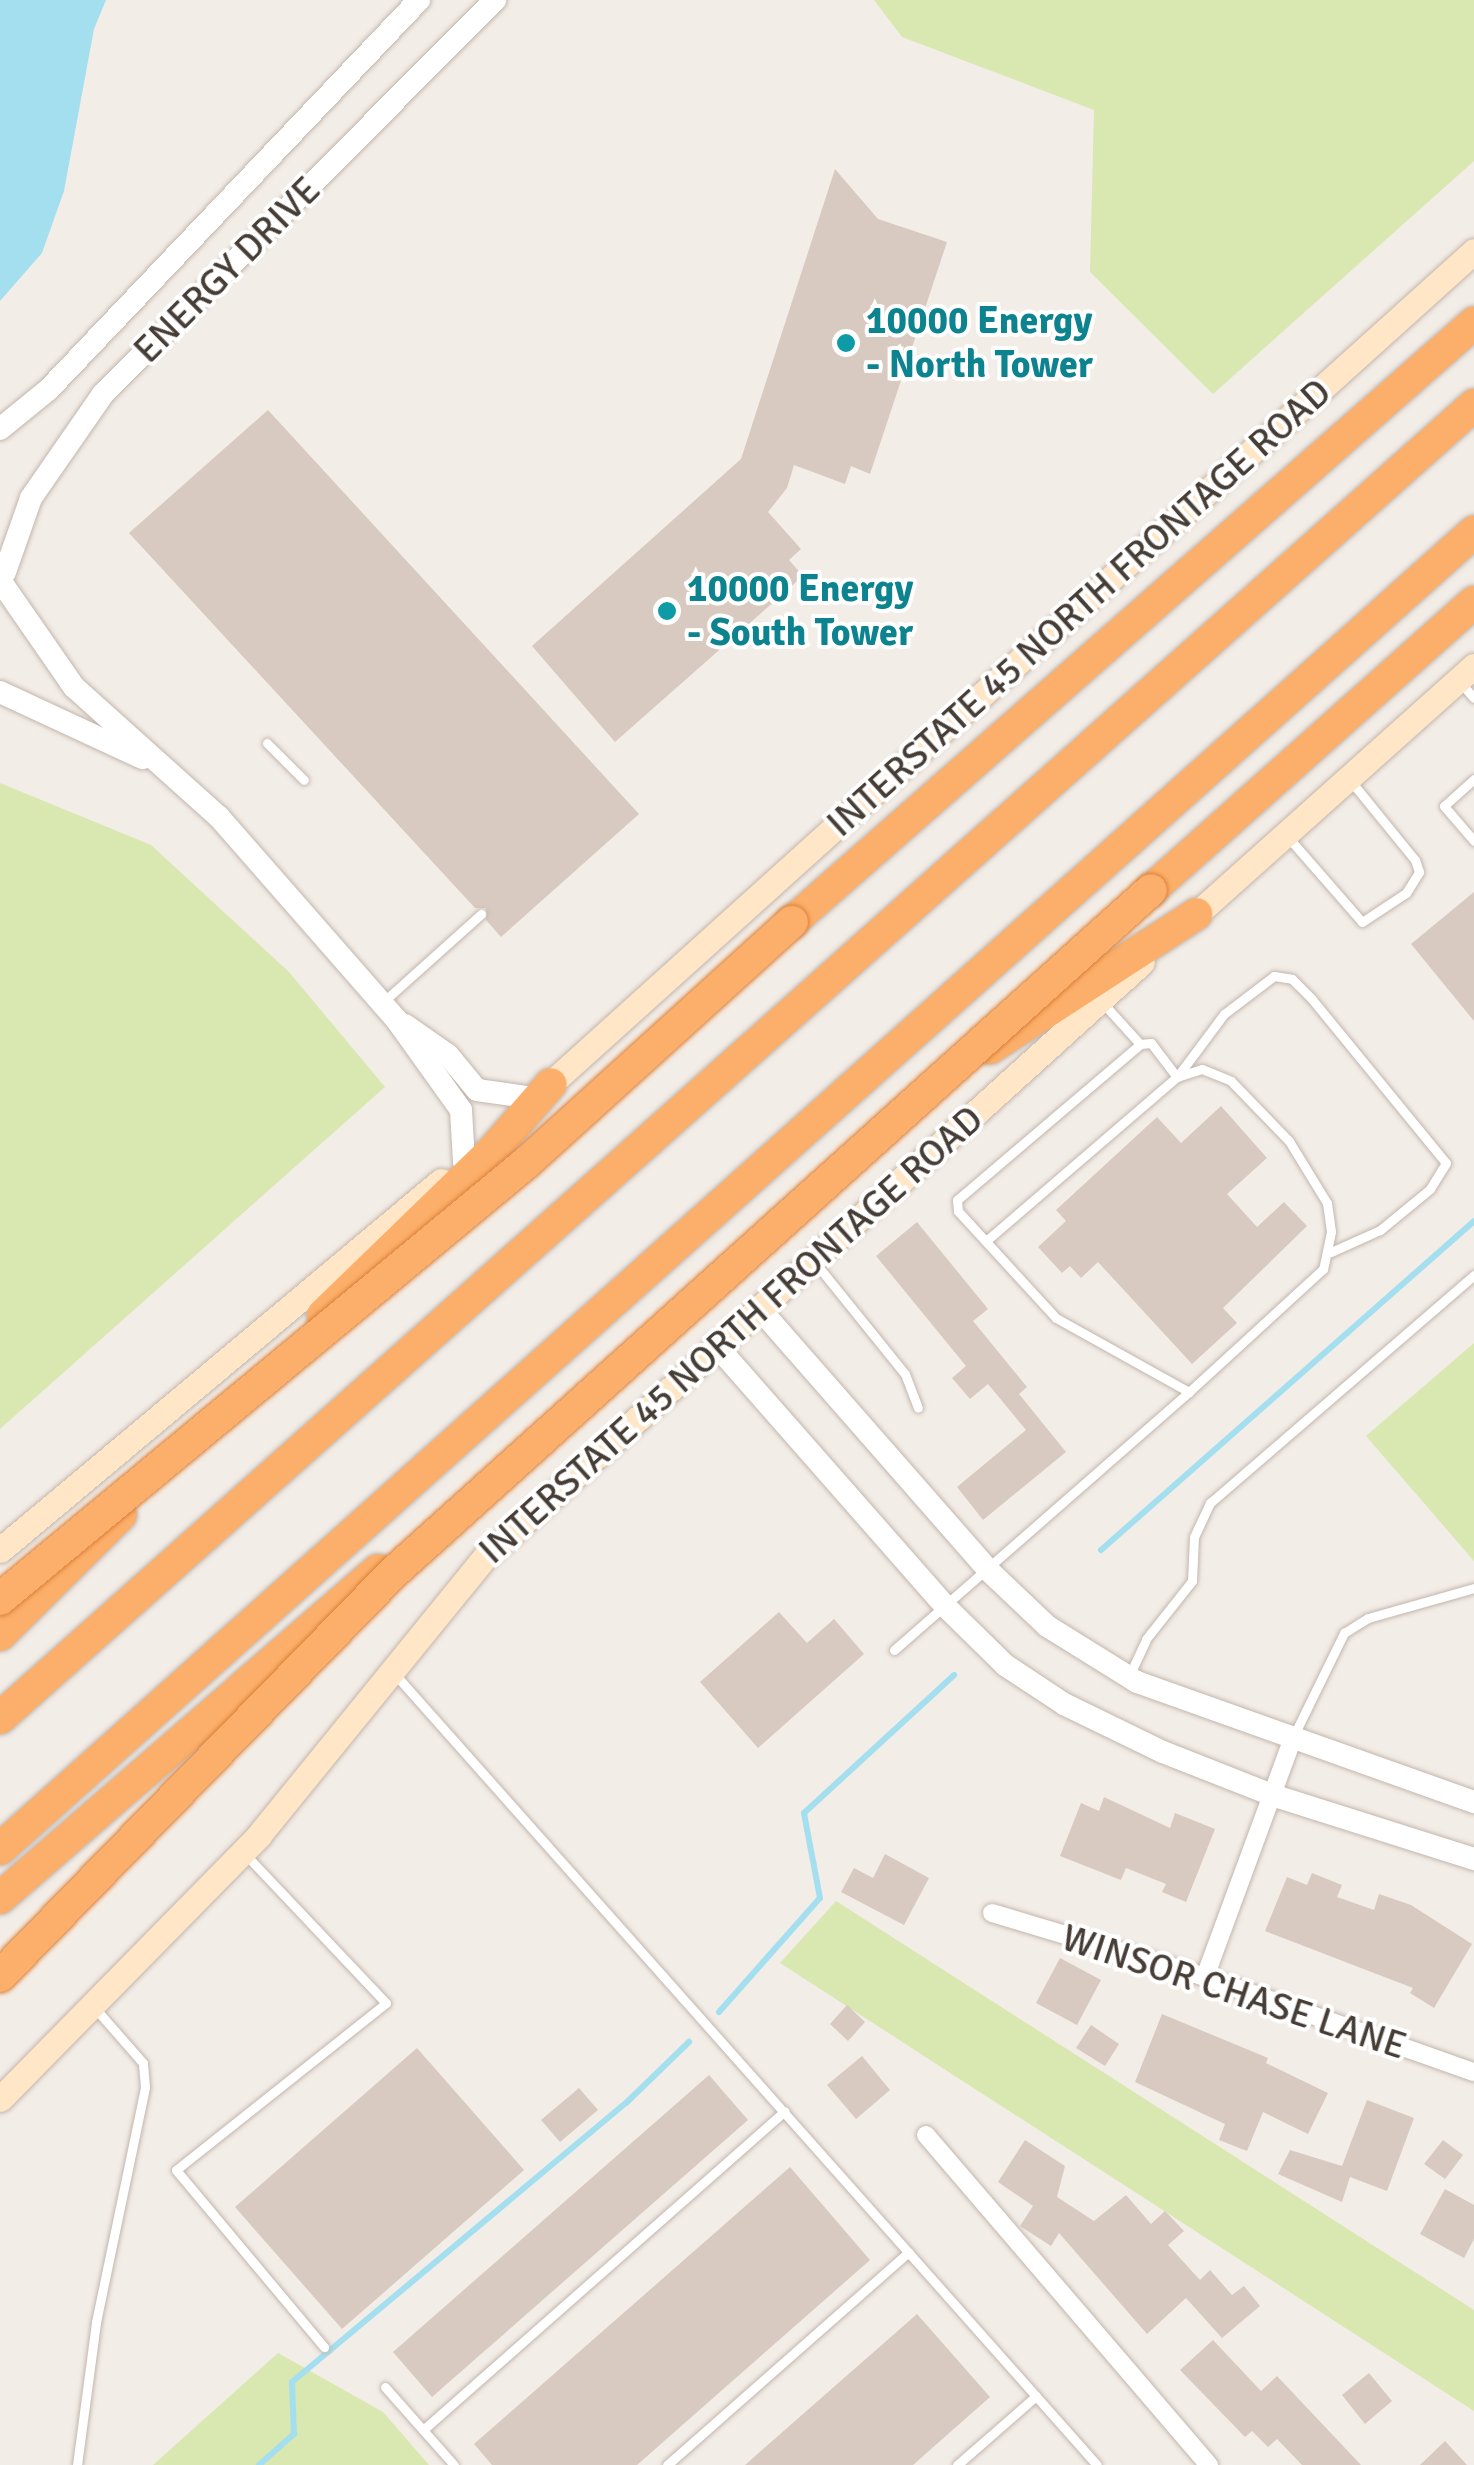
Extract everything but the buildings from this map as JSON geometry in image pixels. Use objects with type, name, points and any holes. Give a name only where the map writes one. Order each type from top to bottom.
[{"type":"highway","points":[[0,1599],[526,1164],[792,922],[1474,322]]},
{"type":"highway","points":[[0,1718],[1474,405]]},
{"type":"highway","points":[[0,1849],[1474,532]]},
{"type":"highway","points":[[0,1976],[393,1573],[1474,602]]},
{"type":"highway","points":[[0,1898],[988,1050],[1196,914]]},
{"type":"highway","points":[[0,1635],[494,1149],[543,1091]]},
{"type":"main road","name":"INTERSTATE 45 NORTH FRONTAGE ROAD","points":[[0,1550],[464,1162],[1474,251]]},
{"type":"main road","name":"INTERSTATE 45 NORTH FRONTAGE ROAD","points":[[0,2100],[243,1852],[485,1557],[715,1344],[1348,778],[1469,681]]},
{"type":"street","name":"ENERGY DRIVE","points":[[0,429],[48,389],[419,0]]},
{"type":"street","name":"ENERGY DRIVE","points":[[3,587],[31,498],[103,394],[495,0]]},
{"type":"street","points":[[0,544],[3,587],[74,687],[150,761],[219,817],[390,1010],[461,1110],[464,1162]]},
{"type":"street","points":[[0,692],[150,761]]},
{"type":"street","points":[[390,1010],[448,1055],[476,1090],[543,1091]]},
{"type":"street","points":[[758,1306],[987,1569],[1048,1626],[1128,1677],[1474,1802]]},
{"type":"street","points":[[715,1344],[944,1605],[1005,1665],[1064,1704],[1272,1795],[1474,1859]]},
{"type":"street","points":[[1205,1977],[1293,1738]]},
{"type":"street","name":"WINSOR CHASE LANE","points":[[992,1913],[1205,1977],[1474,2072]]},
{"type":"street","points":[[926,2135],[1209,2465]]},
{"type":"lane","points":[[267,743],[304,780]]},
{"type":"lane","points":[[1286,834],[1362,922],[1406,893],[1419,872],[1415,860],[1348,778]]},
{"type":"lane","points":[[1474,779],[1444,806],[1474,841]]},
{"type":"lane","points":[[390,1010],[481,914]]},
{"type":"lane","points":[[986,1241],[1177,1077],[1199,1043],[1258,984],[1274,976],[1292,980],[1311,998],[1446,1163],[1430,1189],[1380,1230],[1331,1252]]},
{"type":"lane","points":[[1100,1000],[1140,1044]]},
{"type":"lane","points":[[1177,1077],[1152,1043],[1140,1044],[957,1200],[958,1211],[1056,1318],[1189,1392]]},
{"type":"lane","points":[[894,1650],[1323,1270],[1331,1252],[1327,1203],[1289,1141],[1231,1081],[1202,1069],[1177,1077]]},
{"type":"lane","points":[[812,1258],[905,1374],[918,1408]]},
{"type":"lane","points":[[1128,1677],[1146,1640],[1192,1581],[1194,1536],[1210,1503],[1474,1275]]},
{"type":"lane","points":[[1293,1738],[1344,1633],[1368,1618],[1474,1588]]},
{"type":"lane","points":[[391,1670],[1097,2465]]},
{"type":"lane","points":[[243,1852],[386,2003],[176,2170],[324,2346]]},
{"type":"lane","points":[[77,2465],[96,2322],[145,2087],[142,2063],[92,2004]]},
{"type":"lane","points":[[423,2430],[785,2111]]},
{"type":"lane","points":[[667,2465],[908,2252]]},
{"type":"lane","points":[[386,2387],[454,2465]]},
{"type":"lane","points":[[957,2465],[1036,2396]]},
{"type":"green space","points":[[874,0],[1474,0],[1474,161],[1213,394],[1090,272],[1094,110],[902,37]]},
{"type":"green space","points":[[0,783],[151,845],[289,972],[385,1087],[0,1429]]},
{"type":"green space","points":[[1474,1343],[1474,1561],[1366,1436]]},
{"type":"green space","points":[[836,1901],[1474,2310],[1474,2411],[780,1963]]},
{"type":"green space","points":[[278,2353],[383,2412],[429,2465],[153,2465]]},
{"type":"water","points":[[0,0],[106,0],[94,29],[64,191],[42,253],[0,301]]},
{"type":"waterway","points":[[1101,1550],[1474,1221]]},
{"type":"waterway","points":[[719,2012],[820,1898],[804,1813],[954,1675]]},
{"type":"waterway","points":[[259,2465],[294,2434],[292,2382],[626,2103],[689,2042]]},
{"type":"place","name":"10000 Energy - North Tower","points":[[846,343]]},
{"type":"place","name":"10000 Energy - South Tower","points":[[667,611]]}]
